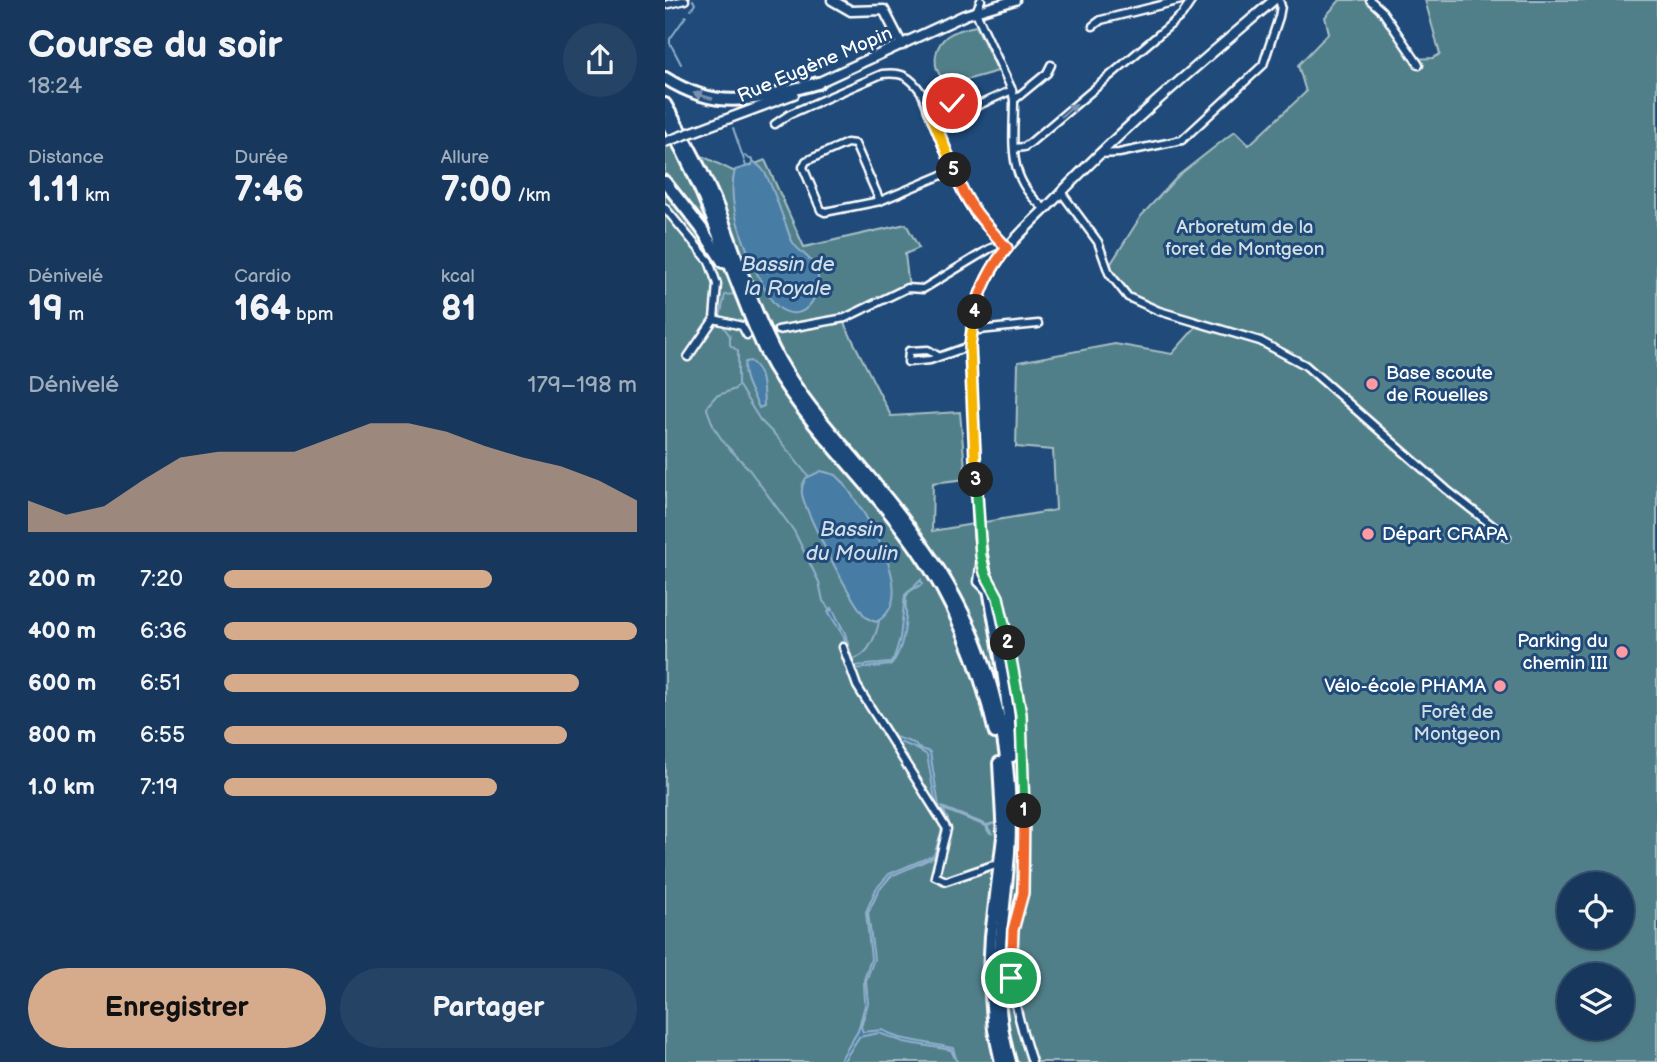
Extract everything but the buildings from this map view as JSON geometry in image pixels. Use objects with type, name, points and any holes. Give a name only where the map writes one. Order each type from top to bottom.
[{"type":"highway","points":[[665,78],[695,95],[730,102],[769,97],[818,83]]},
{"type":"highway","points":[[665,104],[699,166],[760,320],[780,361],[810,406],[920,539],[955,595],[971,627],[988,674],[1003,740],[1010,801],[1009,853]]},
{"type":"highway","points":[[665,119],[697,179],[772,364],[804,412],[892,516],[937,580],[966,637],[979,673],[995,736],[1001,779],[1003,837],[989,973],[993,1030],[1001,1062]]},
{"type":"highway","points":[[665,182],[717,250],[750,314]]},
{"type":"highway","points":[[992,588],[1010,718],[1014,796],[997,984],[1010,1062]]},
{"type":"street","points":[[665,5],[685,0]]},
{"type":"street","points":[[832,0],[851,11],[884,10],[902,45]]},
{"type":"street","points":[[981,0],[976,12],[1012,90],[1014,165],[1019,181],[1045,209]]},
{"type":"street","name":"Rue Eugène Mopin","points":[[665,142],[759,108],[976,12],[1015,0]]},
{"type":"street","points":[[1093,26],[1101,20],[1181,0]]},
{"type":"street","points":[[1014,148],[1030,143],[1182,15],[1192,0]]},
{"type":"street","points":[[1032,1062],[1017,1016],[1011,978],[1013,930],[1023,893],[1024,870],[1021,714],[992,588],[981,556],[971,327],[981,290],[1005,246],[1045,209],[1099,154],[1144,110],[1277,0],[1281,6],[1279,17],[1263,65],[1182,140],[1119,153],[1099,154]]},
{"type":"street","points":[[1370,0],[1382,11],[1419,65]]},
{"type":"street","points":[[1014,100],[1048,72],[1051,65]]},
{"type":"street","points":[[775,124],[790,114],[882,74],[906,75],[914,81],[929,109],[962,192],[974,213],[1005,246]]},
{"type":"street","points":[[929,109],[945,102],[970,109],[1012,90]]},
{"type":"street","points":[[880,201],[855,144],[847,143],[806,161],[803,167],[821,210],[825,212],[880,201],[954,170]]},
{"type":"street","points":[[1061,192],[1098,242],[1109,273],[1128,297],[1159,311],[1260,341],[1305,365],[1447,490],[1507,537]]},
{"type":"street","points":[[665,208],[709,261],[717,284],[714,319],[688,357]]},
{"type":"street","points":[[778,330],[845,318],[907,288],[923,289],[980,254],[1005,246]]},
{"type":"street","points":[[714,319],[743,326],[747,335]]},
{"type":"street","points":[[971,327],[979,330],[1038,324]]},
{"type":"street","points":[[938,356],[970,346]]},
{"type":"street","points":[[981,556],[978,582],[985,589],[992,588]]},
{"type":"street","points":[[843,647],[857,686],[945,826],[935,876],[946,881],[993,865]]},
{"type":"street","points":[[1015,868],[1024,870]]},
{"type":"green space","points":[[1340,0],[1365,0],[1389,21],[1414,59],[1433,58],[1440,54],[1425,0],[1657,0],[1657,1062],[665,1062],[665,138],[735,172],[765,160],[804,247],[906,224],[919,248],[905,254],[909,288],[843,321],[891,416],[960,412],[966,479],[933,483],[932,531],[1056,510],[1053,450],[1016,447],[1018,362],[1115,344],[1172,354],[1195,328],[1192,324],[1154,312],[1134,302],[1107,274],[1110,265],[1141,216],[1179,175],[1235,131],[1249,145],[1306,92],[1298,65],[1329,33],[1325,17]]},
{"type":"green space","points":[[976,26],[998,71],[952,84],[937,70],[937,50],[948,36]]},
{"type":"water","name":"Bassin de la Royale","points":[[752,160],[763,170],[769,181],[793,242],[816,268],[818,286],[815,295],[805,309],[797,313],[789,313],[779,308],[766,292],[737,221],[732,186],[735,170],[752,165]]},
{"type":"water","points":[[750,361],[758,370],[762,381],[764,406],[759,408],[745,374],[745,362]]},
{"type":"water","name":"Bassin du Moulin","points":[[821,471],[836,475],[843,482],[885,553],[893,594],[889,610],[876,622],[866,617],[851,595],[805,504],[802,492],[804,482],[806,478]]},
{"type":"water","points":[[921,580],[922,584],[907,596],[903,635],[891,665],[855,669],[863,689],[895,737],[930,752],[939,806],[987,825],[998,822],[987,826],[992,834],[986,826],[943,809],[949,822],[947,827],[936,805],[927,755],[894,741],[859,688],[844,637],[828,611],[832,608],[845,633],[854,666],[890,663],[900,638],[905,595]]},
{"type":"water","points":[[943,826],[946,830],[937,856],[891,876],[879,890],[868,913],[874,959],[866,981],[868,1003],[861,1027],[863,1032],[882,1030],[900,1038],[953,1048],[957,1062],[951,1050],[904,1042],[879,1033],[859,1037],[843,1062],[839,1062],[858,1031],[865,1005],[864,980],[871,959],[866,912],[876,889],[889,874],[934,855]]},
{"type":"waterway","points":[[691,10],[695,4],[693,0]]},
{"type":"waterway","points":[[681,64],[670,39],[686,16]]},
{"type":"waterway","points":[[733,128],[746,166]]},
{"type":"waterway","points":[[745,156],[753,161]]},
{"type":"waterway","points":[[754,286],[762,284]]},
{"type":"waterway","points":[[720,317],[725,295],[735,294]]},
{"type":"waterway","points":[[721,323],[730,336],[730,345],[738,351],[738,385],[735,389],[716,396],[708,405],[714,428],[748,468],[794,531],[819,582],[823,601],[831,611]]},
{"type":"waterway","points":[[739,386],[760,420],[808,476]]},
{"type":"waterway","points":[[851,660],[869,648],[879,620]]},
{"type":"place","name":"Base scoute de Rouelles","points":[[1372,384]]},
{"type":"place","name":"Départ CRAPA","points":[[1368,534]]},
{"type":"place","name":"Parking du chemin III","points":[[1622,652]]},
{"type":"place","name":"Vélo-école PHAMA","points":[[1500,686]]},
{"type":"route","points":[[952,103],[945,102],[929,109],[962,192],[974,213],[1007,248],[981,290],[971,327],[970,346],[981,556],[985,573],[998,597],[1021,714],[1024,870],[1023,893],[1013,930],[1011,978]]},
{"type":"park label","name":"Arboretum de la foret de Montgeon","points":[[1245,238]]},
{"type":"park label","name":"Forêt de Montgeon","points":[[1457,723]]}]
